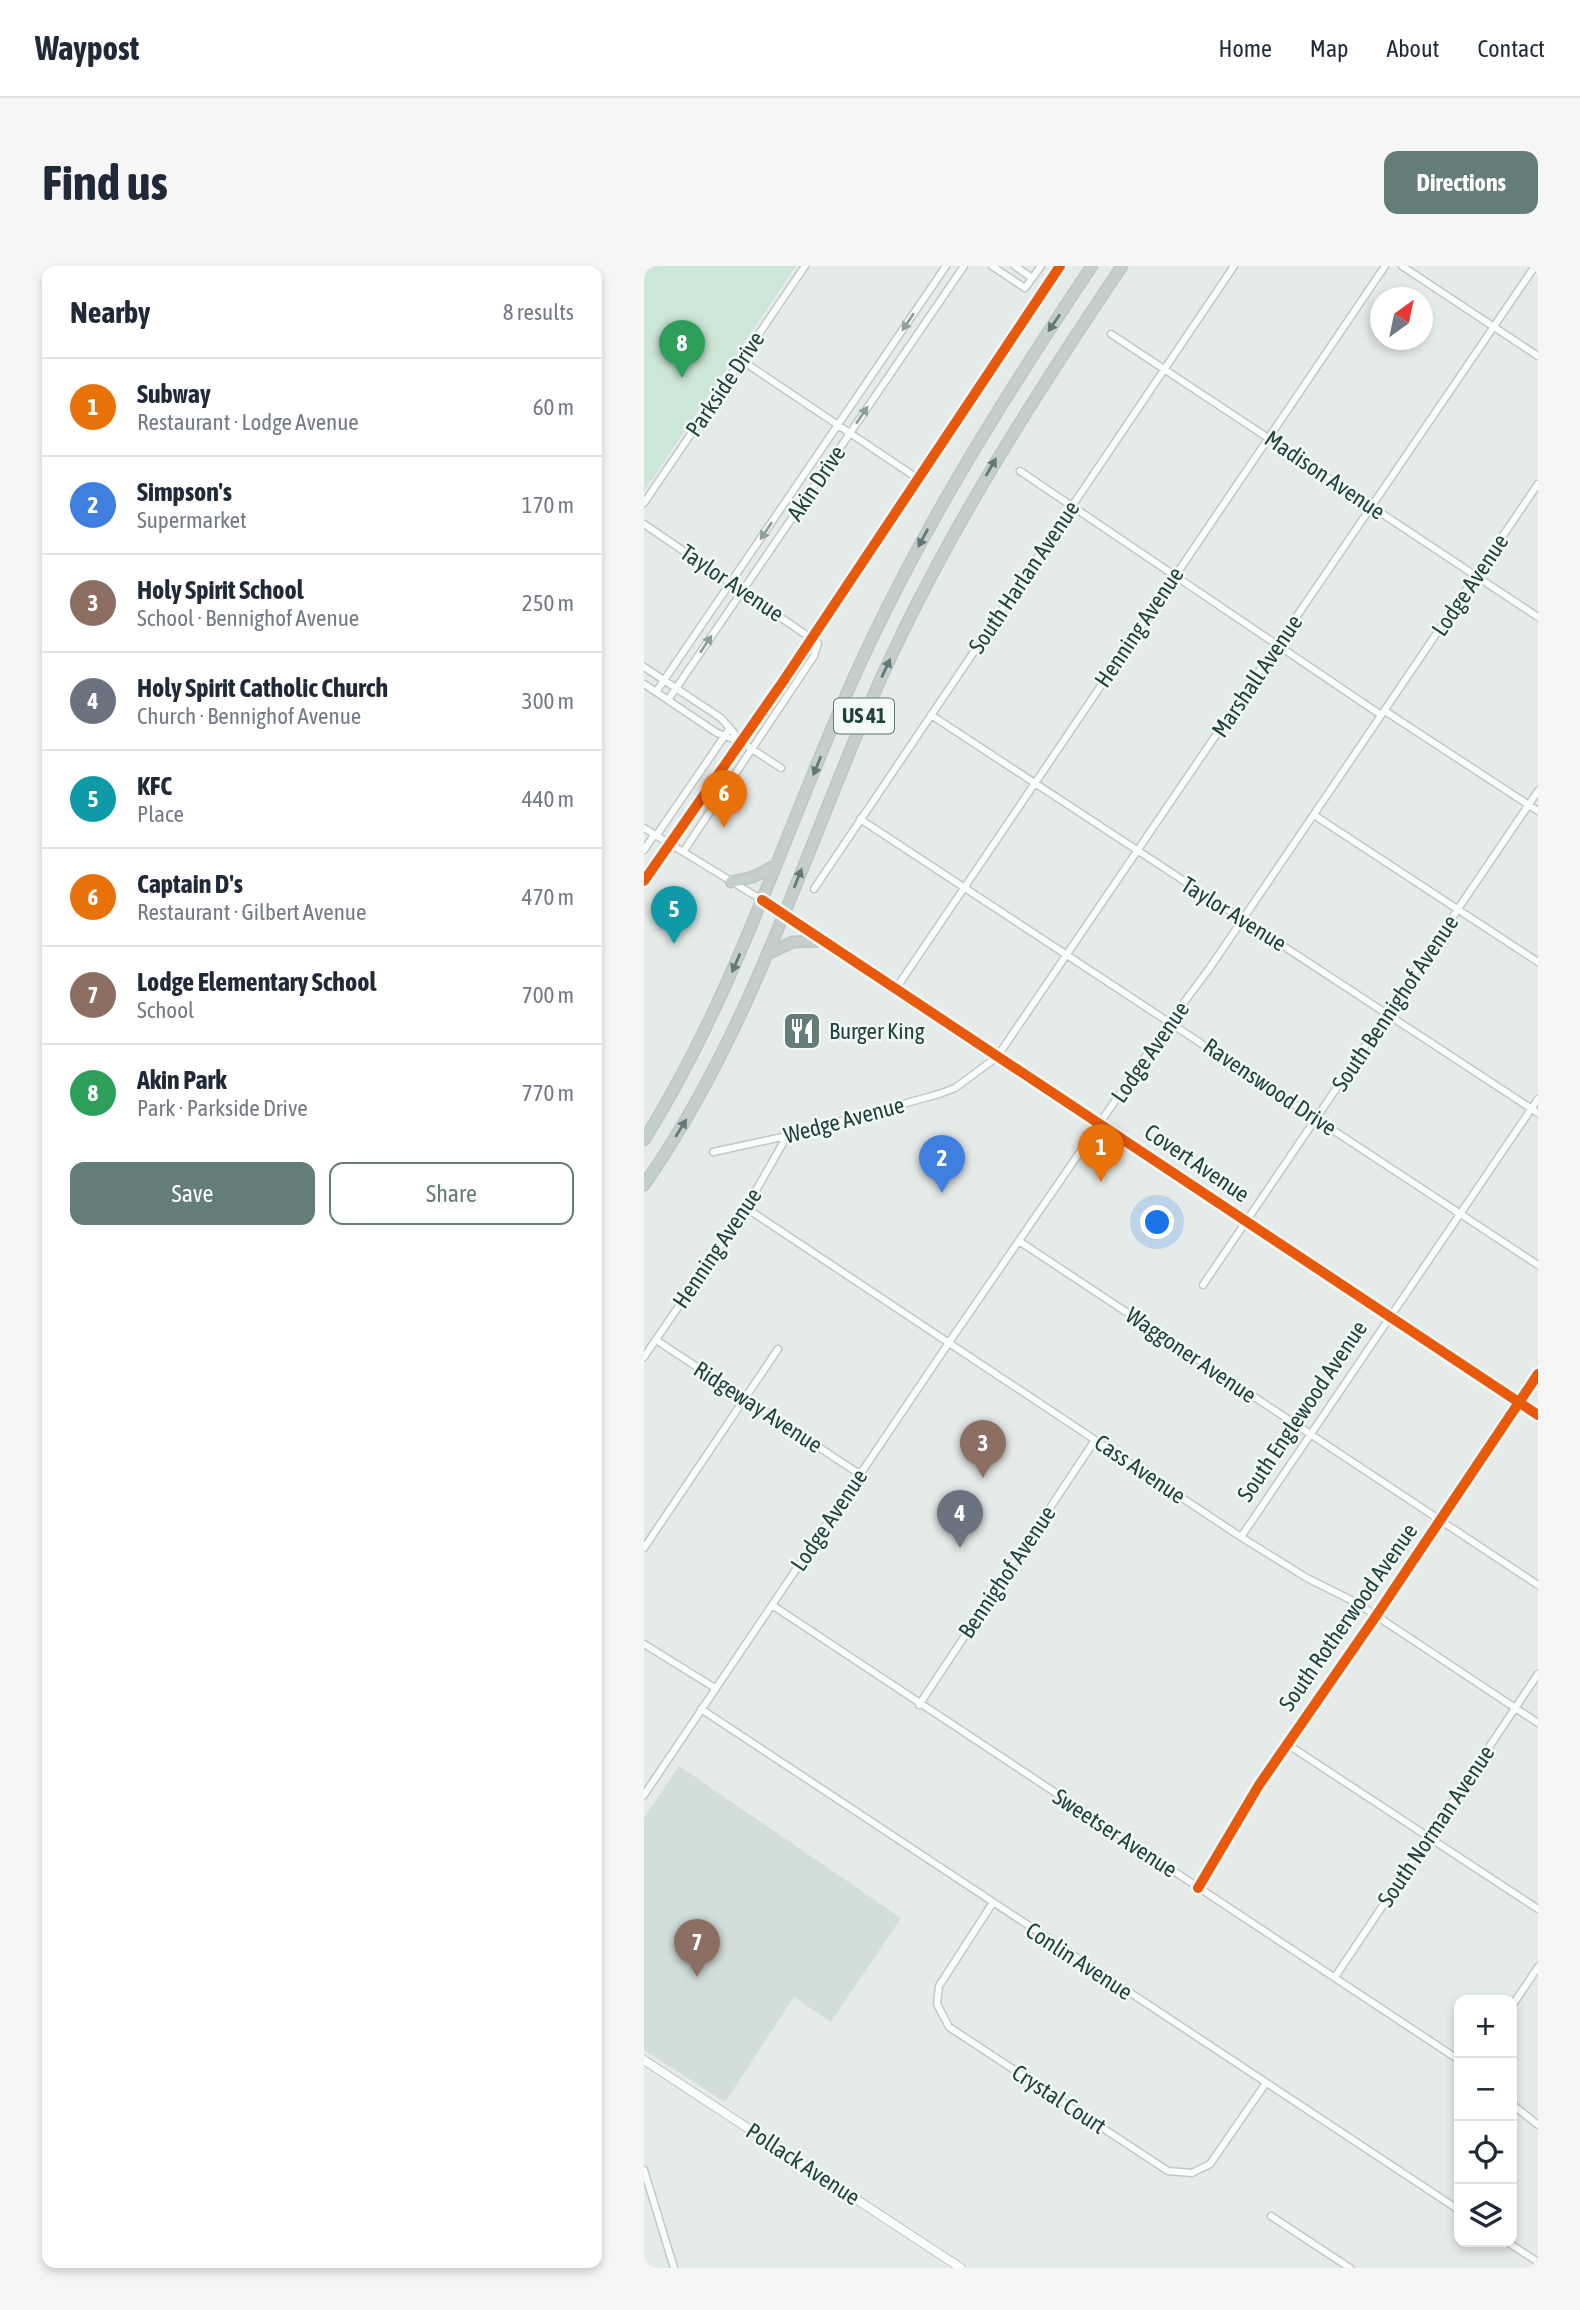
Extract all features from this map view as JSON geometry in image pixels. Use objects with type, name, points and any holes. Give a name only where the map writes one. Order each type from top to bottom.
[{"type":"highway","name":"US 41","points":[[644,1140],[708,1026],[843,702],[906,568],[976,444],[1092,266]]},
{"type":"highway","name":"US 41","points":[[644,1185],[695,1105],[727,1045],[870,702],[922,593],[1002,448],[1122,266]]},
{"type":"highway","points":[[731,882],[753,877],[776,865]]},
{"type":"highway","points":[[767,954],[793,942],[822,941]]},
{"type":"main road","name":"Covert Avenue","points":[[762,900],[997,1057],[1101,1122],[1538,1415]]},
{"type":"street","name":"Parkside Drive","points":[[644,503],[805,266]]},
{"type":"street","name":"Akin Drive","points":[[656,692],[946,266]]},
{"type":"street","name":"Akin Drive","points":[[668,700],[964,266]]},
{"type":"street","points":[[992,266],[1025,288],[1041,266]]},
{"type":"street","points":[[1015,266],[1032,278]]},
{"type":"street","name":"South Harlan Avenue","points":[[814,889],[1234,266]]},
{"type":"street","name":"Henning Avenue","points":[[895,990],[1385,266]]},
{"type":"street","points":[[1402,266],[1538,356]]},
{"type":"street","name":"Marshall Avenue","points":[[971,1078],[997,1057],[1068,955],[1535,266]]},
{"type":"street","name":"Madison Avenue","points":[[1111,334],[1538,617]]},
{"type":"street","points":[[741,360],[911,474]]},
{"type":"street","points":[[1020,471],[1278,646],[1538,811]]},
{"type":"street","name":"Lodge Avenue","points":[[644,1795],[950,1341],[1243,919],[1538,484]]},
{"type":"street","name":"Taylor Avenue","points":[[644,524],[818,643],[814,656],[753,750]]},
{"type":"street","points":[[644,667],[721,718],[741,742]]},
{"type":"street","points":[[644,684],[725,737],[741,742],[781,768]]},
{"type":"street","name":"Taylor Avenue","points":[[931,715],[1535,1110]]},
{"type":"street","points":[[644,850],[730,728]]},
{"type":"street","points":[[683,852],[753,750]]},
{"type":"street","name":"South Bennighof Avenue","points":[[1203,1284],[1538,791]]},
{"type":"street","points":[[1314,815],[1538,962]]},
{"type":"street","name":"Ravenswood Drive","points":[[860,819],[1538,1265]]},
{"type":"street","name":"Covert Avenue","points":[[644,828],[762,900]]},
{"type":"street","name":"Wedge Avenue","points":[[713,1152],[787,1136],[939,1094],[971,1078]]},
{"type":"street","name":"South Englewood Avenue","points":[[1241,1537],[1535,1110],[1538,1099]]},
{"type":"street","name":"Henning Avenue","points":[[644,1357],[746,1208],[787,1136]]},
{"type":"street","name":"Cass Avenue","points":[[746,1208],[950,1341],[1241,1537],[1376,1616],[1538,1724]]},
{"type":"street","name":"Waggoner Avenue","points":[[1019,1241],[1538,1585]]},
{"type":"street","name":"Ridgeway Avenue","points":[[656,1340],[861,1475]]},
{"type":"street","points":[[644,1548],[778,1349]]},
{"type":"street","name":"South Rotherwood Avenue","points":[[1198,1888],[1227,1833],[1538,1374]]},
{"type":"street","name":"Bennighof Avenue","points":[[919,1705],[1095,1440]]},
{"type":"street","name":"Sweetser Avenue","points":[[772,1605],[919,1705],[1456,2058]]},
{"type":"street","points":[[644,1644],[715,1688]]},
{"type":"street","name":"South Norman Avenue","points":[[1335,1977],[1538,1674]]},
{"type":"street","name":"Conlin Avenue","points":[[701,1709],[992,1904],[1454,2207]]},
{"type":"street","points":[[1287,1744],[1538,1909]]},
{"type":"street","name":"Crystal Court","points":[[992,1904],[939,1986],[937,2004],[949,2027],[1168,2171],[1192,2174],[1210,2164],[1266,2083]]},
{"type":"street","points":[[1517,1998],[1538,1966]]},
{"type":"street","name":"Pollack Avenue","points":[[644,2060],[961,2268]]},
{"type":"street","points":[[1517,2108],[1538,2125]]},
{"type":"street","points":[[644,2170],[674,2268]]},
{"type":"street","points":[[1271,2216],[1350,2268]]},
{"type":"street","points":[[1515,2247],[1538,2262]]},
{"type":"shaded area","points":[[679,1766],[901,1918],[831,2022],[794,1997],[725,2102],[644,2050],[644,1818]]},
{"type":"green space","points":[[644,266],[796,266],[644,491]]},
{"type":"cycle path","points":[[644,881],[784,680],[1060,266]]},
{"type":"cycle path","points":[[762,900],[1538,1415]]},
{"type":"cycle path","points":[[1198,1888],[1259,1785],[1538,1374]]},
{"type":"place","name":"Akin Park","points":[[682,378]]},
{"type":"place","name":"Captain D's","points":[[724,828]]},
{"type":"place","name":"KFC","points":[[674,944]]},
{"type":"place","name":"Burger King","points":[[802,1031]]},
{"type":"place","name":"Subway","points":[[1101,1182]]},
{"type":"place","name":"Simpson's","points":[[942,1193]]},
{"type":"place","name":"Holy Spirit School","points":[[983,1478]]},
{"type":"place","name":"Holy Spirit Catholic Church","points":[[960,1548]]},
{"type":"place","name":"Lodge Elementary School","points":[[697,1977]]}]
